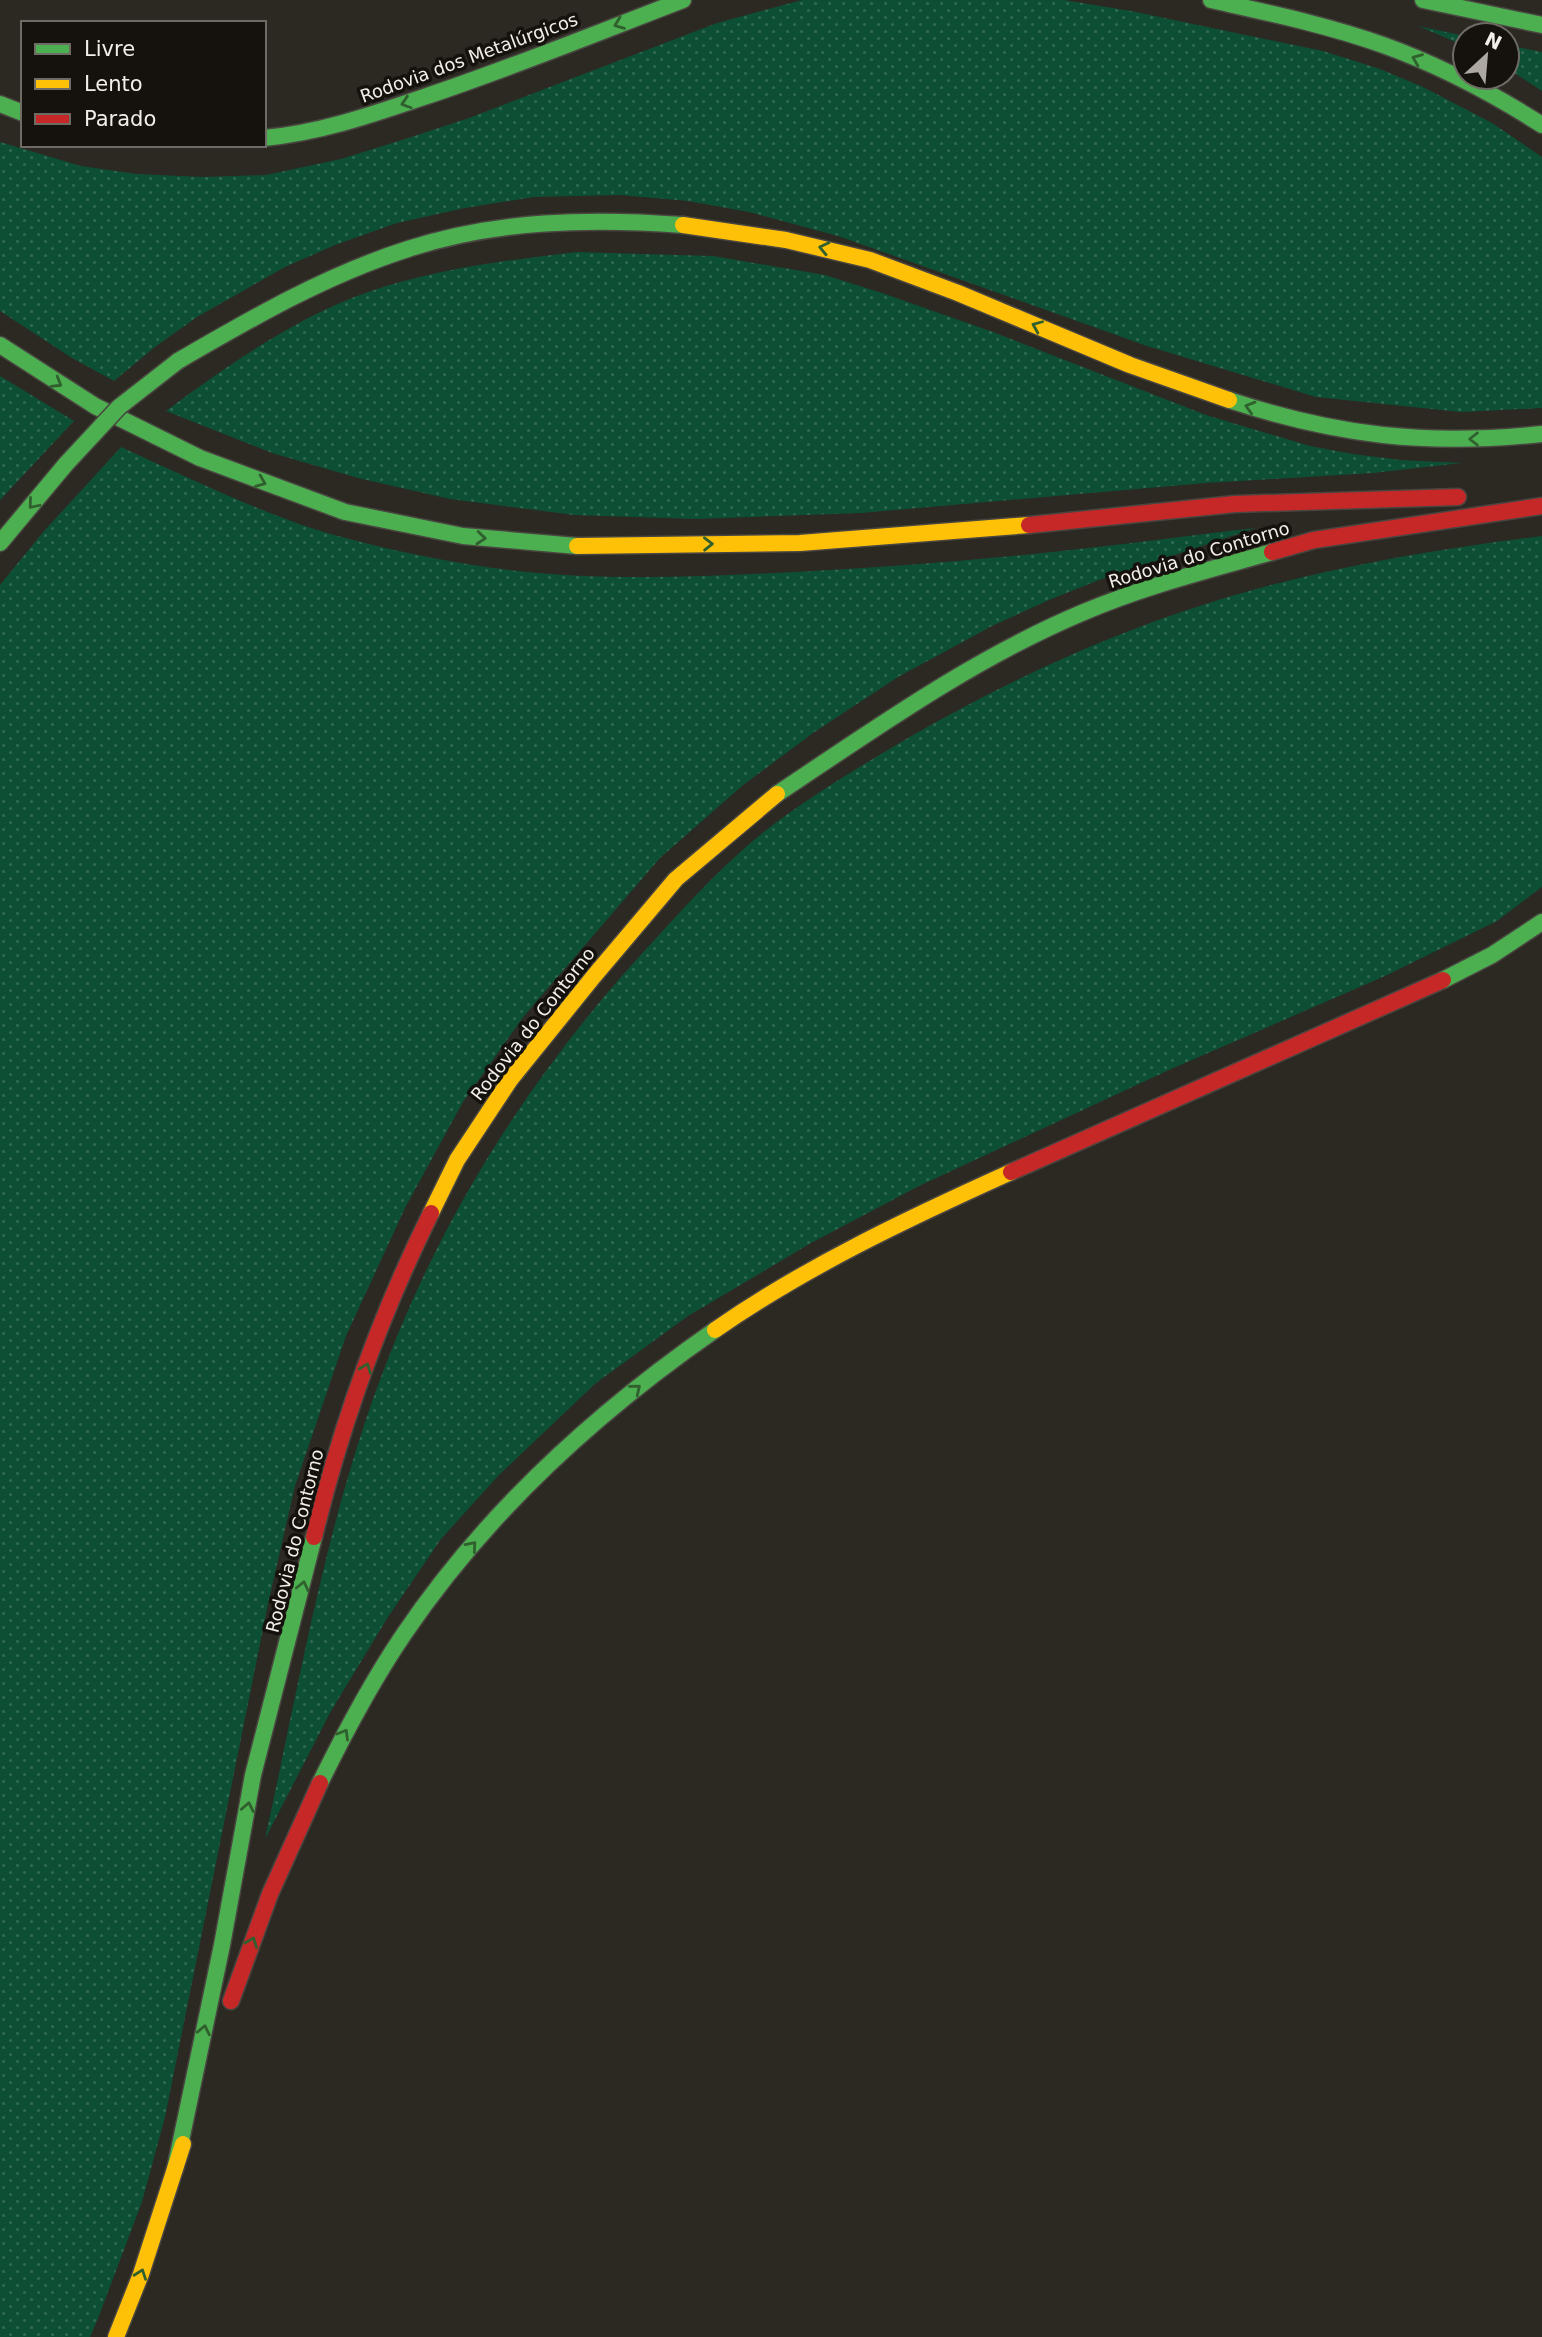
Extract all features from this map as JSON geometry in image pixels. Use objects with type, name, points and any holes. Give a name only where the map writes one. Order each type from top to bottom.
[{"type":"main road","name":"Rodovia dos Metalúrgicos","points":[[266,138],[322,128],[382,111],[457,86],[683,0]]},
{"type":"main road","points":[[1211,0],[1316,24],[1383,45],[1447,71],[1508,103],[1542,125]]},
{"type":"main road","points":[[1423,0],[1542,25]]},
{"type":"main road","points":[[0,104],[21,112]]},
{"type":"main road","points":[[0,543],[65,464],[119,407],[178,361],[292,297],[344,273],[411,248],[478,232],[600,219],[733,229],[867,258],[936,284],[1106,356],[1246,406],[1304,421],[1367,435],[1423,439],[1497,439],[1542,435]]},
{"type":"main road","points":[[0,345],[95,406],[200,458],[345,512],[463,536],[565,546],[800,543],[1235,504],[1474,496]]},
{"type":"main road","points":[[1515,494],[1542,493]]},
{"type":"main road","name":"Rodovia do Contorno","points":[[175,2169],[222,1945],[253,1775],[296,1613],[318,1517],[347,1416],[402,1272],[457,1160],[510,1080],[594,976],[676,878],[768,800],[904,709],[1020,642],[1083,612],[1151,586],[1302,544],[1401,526],[1542,506]]},
{"type":"main road","points":[[226,2017],[251,1941],[330,1758],[379,1673],[436,1589],[506,1507],[579,1434],[662,1368],[753,1306],[841,1254],[931,1209],[1460,973],[1523,937],[1542,922]]},
{"type":"main road","points":[[116,2337],[141,2274],[217,2042]]},
{"type":"green space","points":[[802,0],[1064,0],[1131,11],[1323,51],[1380,69],[1423,87],[1492,123],[1542,157],[1542,408],[1461,412],[1316,397],[1147,346],[838,236],[749,212],[688,201],[620,195],[534,197],[465,208],[397,223],[335,245],[285,267],[197,317],[114,381],[72,358],[0,311],[0,142],[81,166],[137,174],[203,177],[266,175],[341,159],[405,139],[469,118],[717,23]]},
{"type":"green space","points":[[1418,26],[1451,33],[1451,40]]},
{"type":"green space","points":[[1521,48],[1542,52],[1542,91],[1521,77]]},
{"type":"green space","points":[[577,252],[713,256],[825,275],[993,332],[1206,415],[1310,446],[1401,460],[1462,463],[1373,473],[1206,483],[861,513],[696,519],[574,515],[450,499],[358,478],[272,453],[166,411],[237,360],[342,302],[394,284],[446,271]]},
{"type":"green space","points":[[0,376],[74,421],[0,500]]},
{"type":"green space","points":[[121,447],[237,499],[328,533],[431,558],[548,574],[661,577],[853,569],[1109,546],[1256,528],[1099,580],[992,626],[898,677],[813,733],[742,786],[660,858],[524,1016],[463,1102],[406,1206],[346,1336],[295,1486],[268,1604],[165,2117],[142,2202],[90,2337],[0,2337],[0,585],[44,531]]},
{"type":"green space","points":[[1542,536],[1542,887],[1497,921],[1385,976],[1169,1070],[919,1186],[811,1243],[688,1316],[596,1383],[498,1476],[441,1539],[388,1617],[331,1711],[265,1839],[316,1599],[347,1480],[386,1364],[411,1304],[468,1191],[536,1084],[615,984],[710,881],[765,831],[854,771],[981,698],[1092,646],[1209,603],[1290,580],[1416,554]]},
{"type":"traffic: fast","points":[[266,138],[325,128],[384,110],[489,74],[683,0]]},
{"type":"traffic: fast","points":[[1211,0],[1319,25],[1404,53],[1465,81],[1542,125]]},
{"type":"traffic: fast","points":[[1423,0],[1542,25]]},
{"type":"traffic: fast","points":[[0,104],[21,112]]},
{"type":"traffic: fast","points":[[178,361],[262,314],[348,271],[442,239],[544,224],[614,222],[683,225]]},
{"type":"traffic: fast","points":[[0,345],[95,406],[200,458],[345,512],[463,536],[577,546]]},
{"type":"traffic: fast","points":[[66,464],[119,407],[178,361]]},
{"type":"traffic: fast","points":[[1229,400],[1308,422],[1383,435],[1460,439],[1542,434]]},
{"type":"traffic: fast","points":[[0,543],[66,464]]},
{"type":"traffic: fast","points":[[777,794],[926,696],[1043,630],[1130,594],[1272,552]]},
{"type":"traffic: fast","points":[[1443,980],[1492,955],[1542,922]]},
{"type":"traffic: fast","points":[[320,1783],[359,1707],[392,1652],[470,1547],[545,1468],[585,1431],[670,1362],[715,1330]]},
{"type":"traffic: fast","points":[[175,2169],[222,1945],[253,1775],[314,1537]]},
{"type":"traffic: slow","points":[[683,225],[786,240],[870,260],[958,293],[1130,365],[1229,400]]},
{"type":"traffic: slow","points":[[577,546],[800,543],[1029,525]]},
{"type":"traffic: slow","points":[[431,1213],[457,1160],[510,1080],[594,976],[676,879],[777,794]]},
{"type":"traffic: slow","points":[[715,1330],[822,1264],[897,1225],[1011,1172]]},
{"type":"traffic: slow","points":[[116,2337],[141,2274],[183,2144]]},
{"type":"traffic: jam","points":[[1029,525],[1235,504],[1458,497]]},
{"type":"traffic: jam","points":[[1272,552],[1314,540],[1542,506]]},
{"type":"traffic: jam","points":[[1011,1172],[1443,980]]},
{"type":"traffic: jam","points":[[314,1537],[349,1412],[395,1291],[431,1213]]},
{"type":"traffic: jam","points":[[231,2001],[270,1894],[320,1783]]}]
